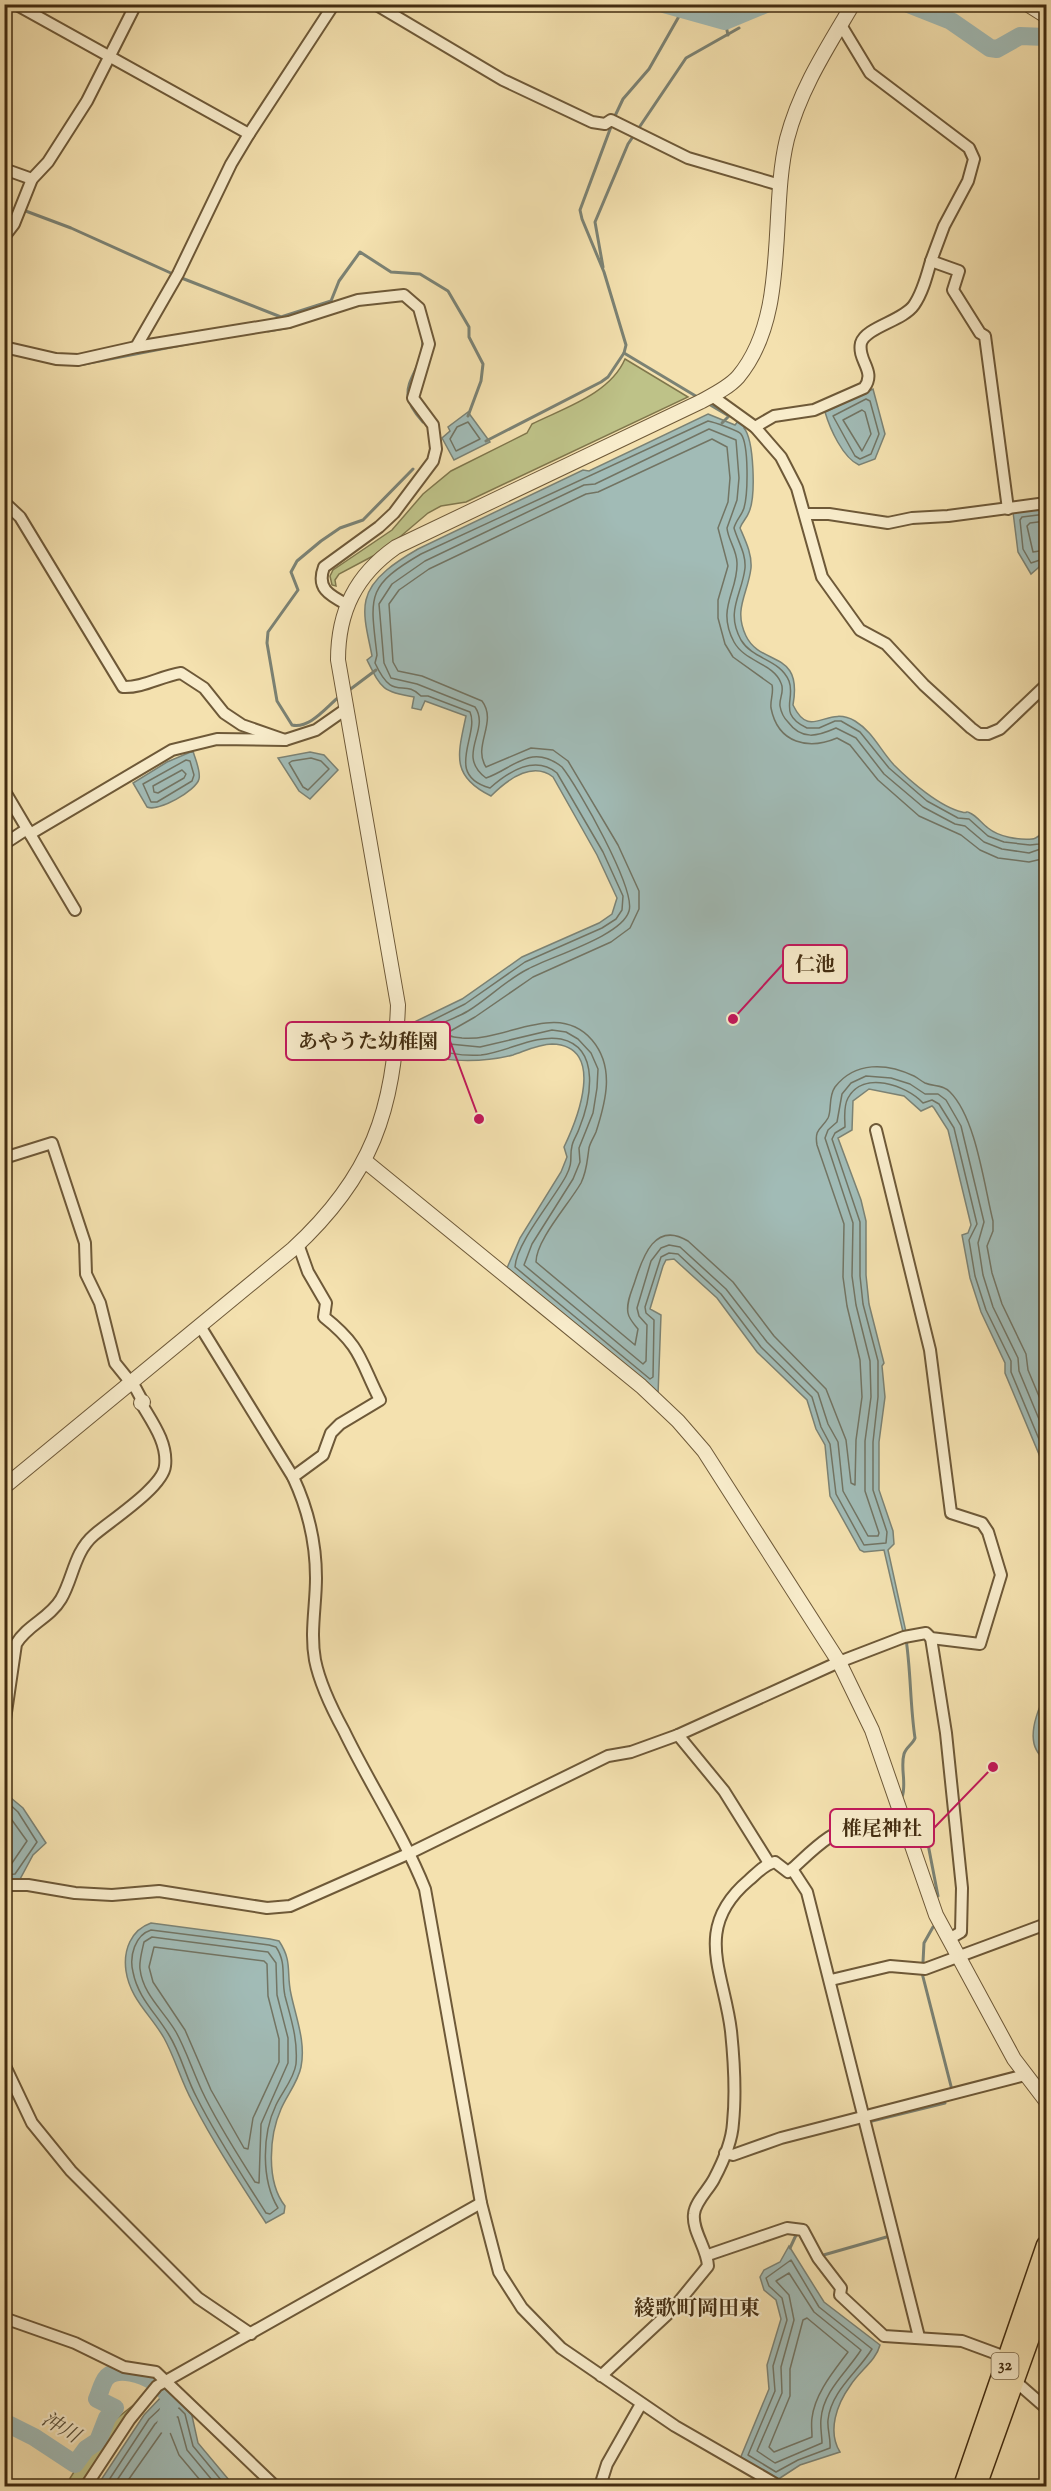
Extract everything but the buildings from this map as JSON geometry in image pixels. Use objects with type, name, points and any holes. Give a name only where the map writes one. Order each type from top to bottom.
[{"type":"highway","name":"32","points":[[963,2487],[1047,2245]]},
{"type":"highway","name":"32","points":[[977,2487],[1047,2293]]},
{"type":"street","points":[[15,4],[107,58],[249,134]]},
{"type":"street","points":[[4,237],[14,224],[32,179],[48,162],[87,101],[136,4]]},
{"type":"street","points":[[136,347],[177,276],[231,164],[334,4]]},
{"type":"street","points":[[375,4],[535,96],[592,122],[605,124],[613,121],[688,158],[780,184]]},
{"type":"street","points":[[1027,4],[1047,16]]},
{"type":"street","points":[[4,1487],[131,1385],[298,1244],[324,1219],[365,1161],[388,1098],[396,1057],[398,1005],[342,685],[338,638],[346,604],[367,571],[396,547],[706,399],[737,378],[747,363],[766,318],[772,292],[780,184],[787,141],[797,105],[810,76],[852,6]]},
{"type":"street","points":[[755,427],[774,416],[814,410],[864,388],[869,381],[870,372],[862,354],[861,344],[866,336],[903,316],[914,306],[944,226],[968,181],[974,159],[969,148],[870,73],[841,25]]},
{"type":"street","points":[[4,169],[32,179]]},
{"type":"street","points":[[931,261],[959,271],[953,290],[980,333],[986,336],[1008,509]]},
{"type":"street","points":[[4,347],[56,359],[78,360],[136,347],[289,322],[342,304],[375,297],[404,295],[415,303],[429,344],[413,398],[433,425],[436,449],[433,460],[394,513],[379,527],[324,567],[321,583],[325,591],[346,604]]},
{"type":"street","points":[[706,399],[755,427],[792,475],[806,514],[822,577],[860,630],[886,644],[924,685],[979,734],[988,734],[1000,729],[1047,685]]},
{"type":"street","points":[[4,502],[20,517],[123,687],[133,688],[165,675],[181,673],[204,688],[224,713],[233,719],[285,740]]},
{"type":"street","points":[[806,514],[829,514],[888,523],[912,518],[1047,503]]},
{"type":"street","points":[[4,844],[172,750],[217,739],[285,740],[316,730],[345,706]]},
{"type":"street","points":[[4,790],[75,909]]},
{"type":"street","points":[[876,1130],[930,1350],[951,1513],[982,1523],[988,1532],[1001,1575],[980,1644],[931,1638]]},
{"type":"street","points":[[4,1158],[52,1143],[85,1243],[86,1274],[89,1285],[100,1303],[115,1363],[136,1389],[160,1437],[164,1470],[156,1483],[91,1537],[71,1569],[61,1600],[22,1633],[16,1644],[4,1726]]},
{"type":"street","points":[[365,1161],[641,1386],[678,1421],[704,1452],[839,1662],[872,1730],[936,1915],[1025,2075],[1047,2101]]},
{"type":"street","points":[[293,1477],[323,1455],[331,1433],[340,1424],[380,1400],[368,1369],[354,1343],[324,1317],[326,1303],[308,1272],[298,1244]]},
{"type":"street","points":[[200,1326],[293,1477],[305,1503],[312,1533],[316,1576],[313,1637],[315,1659],[324,1688],[363,1772],[410,1853],[425,1889],[481,2203],[500,2272],[522,2308],[561,2348],[641,2404],[779,2487]]},
{"type":"street","points":[[4,1885],[27,1885],[75,1893],[159,1891],[267,1908],[290,1906],[410,1853],[608,1756],[631,1752],[678,1735],[839,1662],[906,1636],[926,1633],[931,1638],[945,1722],[962,1888],[961,1932],[949,1939]]},
{"type":"street","points":[[678,1735],[724,1791],[769,1863]]},
{"type":"street","points":[[601,2376],[672,2310],[708,2266],[708,2255],[694,2211],[715,2178],[725,2153],[734,2115],[731,2030],[715,1963],[715,1947],[725,1907],[741,1886],[769,1863],[775,1862],[788,1872],[828,1837],[852,1827],[884,1824],[902,1818]]},
{"type":"street","points":[[792,1869],[807,1892],[920,2337]]},
{"type":"street","points":[[831,1980],[890,1966],[925,1969],[959,1959],[1047,1924]]},
{"type":"street","points":[[4,2064],[32,2123],[71,2171],[198,2298],[250,2334]]},
{"type":"street","points":[[725,2153],[733,2155],[782,2138],[1025,2075]]},
{"type":"street","points":[[86,2487],[130,2419],[150,2393],[165,2381],[481,2203]]},
{"type":"street","points":[[708,2255],[787,2228],[803,2230],[818,2257],[841,2288],[840,2295],[884,2336],[962,2341],[1008,2358]]},
{"type":"street","points":[[4,2318],[75,2343],[124,2367],[156,2372],[275,2487]]},
{"type":"street","points":[[1014,2380],[1047,2409]]},
{"type":"street","points":[[600,2487],[607,2464],[641,2404]]},
{"type":"green space","points":[[625,359],[688,397],[466,502],[441,506],[428,513],[373,556],[339,574],[335,580],[336,586],[332,585],[330,576],[333,570],[392,530],[423,494],[451,471],[527,433],[532,424],[585,399],[609,382]]},
{"type":"green space","points":[[141,2399],[81,2486],[65,2486],[88,2450],[99,2442],[106,2427]]},
{"type":"water","points":[[873,389],[885,434],[875,459],[859,465],[843,450],[825,412]]},
{"type":"water","points":[[468,412],[490,442],[454,460],[442,438],[450,431],[448,427]]},
{"type":"water","points":[[708,414],[735,425],[739,420],[746,425],[744,428],[752,456],[753,494],[748,514],[740,528],[751,558],[751,568],[741,609],[742,626],[753,646],[779,661],[792,675],[793,705],[800,716],[806,721],[813,722],[836,717],[845,717],[855,721],[872,736],[894,765],[917,786],[944,805],[973,814],[998,834],[1032,839],[1046,831],[1046,1471],[1005,1373],[1005,1363],[981,1312],[970,1278],[962,1235],[968,1233],[971,1225],[948,1130],[932,1106],[921,1111],[904,1096],[869,1089],[853,1101],[852,1130],[838,1138],[861,1200],[866,1221],[866,1275],[869,1304],[884,1363],[882,1366],[885,1397],[879,1442],[879,1490],[893,1531],[894,1544],[888,1550],[906,1632],[903,1632],[884,1550],[864,1552],[860,1550],[830,1496],[825,1445],[816,1429],[807,1400],[757,1352],[717,1298],[674,1259],[666,1260],[650,1309],[661,1315],[658,1395],[507,1268],[520,1238],[561,1172],[567,1157],[564,1147],[575,1120],[584,1086],[579,1057],[569,1048],[547,1044],[500,1058],[440,1059],[412,1051],[401,1045],[404,1027],[462,999],[522,957],[599,923],[612,914],[617,898],[597,855],[553,777],[537,771],[520,774],[491,796],[469,780],[460,763],[466,716],[425,701],[421,710],[412,708],[414,697],[395,693],[380,683],[367,660],[372,656],[365,614],[369,592],[387,570],[418,549],[583,470],[589,471]]},
{"type":"water","points":[[1046,508],[1046,561],[1031,574],[1018,552],[1013,512]]},
{"type":"water","points":[[193,751],[199,772],[196,784],[167,804],[147,807],[133,783],[167,762]]},
{"type":"water","points":[[310,752],[324,755],[338,770],[310,799],[299,791],[278,758]]},
{"type":"water","points":[[1046,1693],[1046,1760],[1039,1754],[1033,1738],[1036,1719]]},
{"type":"water","points":[[5,1793],[23,1808],[46,1843],[33,1855],[19,1881],[5,1881]]},
{"type":"water","points":[[151,1923],[279,1941],[286,1955],[291,1994],[301,2039],[302,2058],[297,2078],[277,2120],[272,2145],[272,2172],[279,2196],[285,2206],[284,2213],[266,2223],[209,2133],[188,2093],[164,2038],[136,1998],[128,1981],[125,1963],[127,1948],[138,1930]]},
{"type":"water","points":[[789,2246],[824,2302],[880,2345],[875,2356],[850,2386],[838,2409],[834,2435],[840,2452],[800,2465],[777,2480],[740,2459],[769,2389],[767,2365],[781,2319],[776,2300],[764,2290],[760,2277],[764,2270],[780,2262]]},
{"type":"water","points":[[163,2395],[173,2403],[179,2398],[191,2411],[198,2443],[234,2486],[97,2486],[144,2415]]},
{"type":"waterway","points":[[664,4],[725,21],[766,4]]},
{"type":"waterway","points":[[699,4],[733,8]]},
{"type":"waterway","points":[[908,4],[951,21],[990,48],[997,49],[1020,36],[1046,37]]},
{"type":"waterway","points":[[614,118],[623,99],[649,69],[682,11]]},
{"type":"waterway","points":[[725,21],[728,35]]},
{"type":"waterway","points":[[603,267],[595,222],[628,144],[686,58],[739,28]]},
{"type":"waterway","points":[[612,124],[580,210],[604,272],[626,345],[624,353],[699,398]]},
{"type":"waterway","points":[[23,210],[71,228],[173,274]]},
{"type":"waterway","points":[[179,277],[281,317],[331,301],[339,281],[360,252],[391,272],[420,274],[448,291],[469,327],[469,337],[483,364],[481,381],[468,416]]},
{"type":"waterway","points":[[268,331],[291,327]]},
{"type":"waterway","points":[[423,339],[422,353],[408,390],[413,409],[423,422]]},
{"type":"waterway","points":[[79,365],[202,341]]},
{"type":"waterway","points":[[6,352],[52,363]]},
{"type":"waterway","points":[[486,441],[601,382],[608,377],[624,353]]},
{"type":"waterway","points":[[707,403],[729,416],[722,423]]},
{"type":"waterway","points":[[340,696],[318,716],[305,724],[292,725],[277,701],[267,643],[268,632],[298,590],[291,572],[297,561],[340,528],[363,520],[413,469]]},
{"type":"waterway","points":[[348,691],[376,670]]},
{"type":"waterway","points":[[902,1797],[904,1754],[915,1738],[906,1639]]},
{"type":"waterway","points":[[907,1812],[920,1821],[927,1839],[938,1896]]},
{"type":"waterway","points":[[923,1962],[924,1943],[933,1927]]},
{"type":"waterway","points":[[922,1973],[952,2090]]},
{"type":"waterway","points":[[872,2121],[945,2103]]},
{"type":"waterway","points":[[790,2248],[797,2233]]},
{"type":"waterway","points":[[820,2256],[890,2236]]},
{"type":"waterway","name":"沖川","points":[[4,2422],[34,2437],[75,2464],[86,2449],[98,2441],[107,2418],[115,2408],[97,2399],[107,2377],[124,2372],[137,2374],[154,2382]]},
{"type":"waterway","name":"沖川","points":[[164,2390],[171,2398],[166,2425]]},
{"type":"place","name":"仁池","points":[[733,1019]]},
{"type":"place","name":"あやうた幼稚園","points":[[479,1119]]},
{"type":"place","name":"椎尾神社","points":[[993,1767]]},
{"type":"district","name":"綾歌町岡田東","points":[[697,2310]]}]
